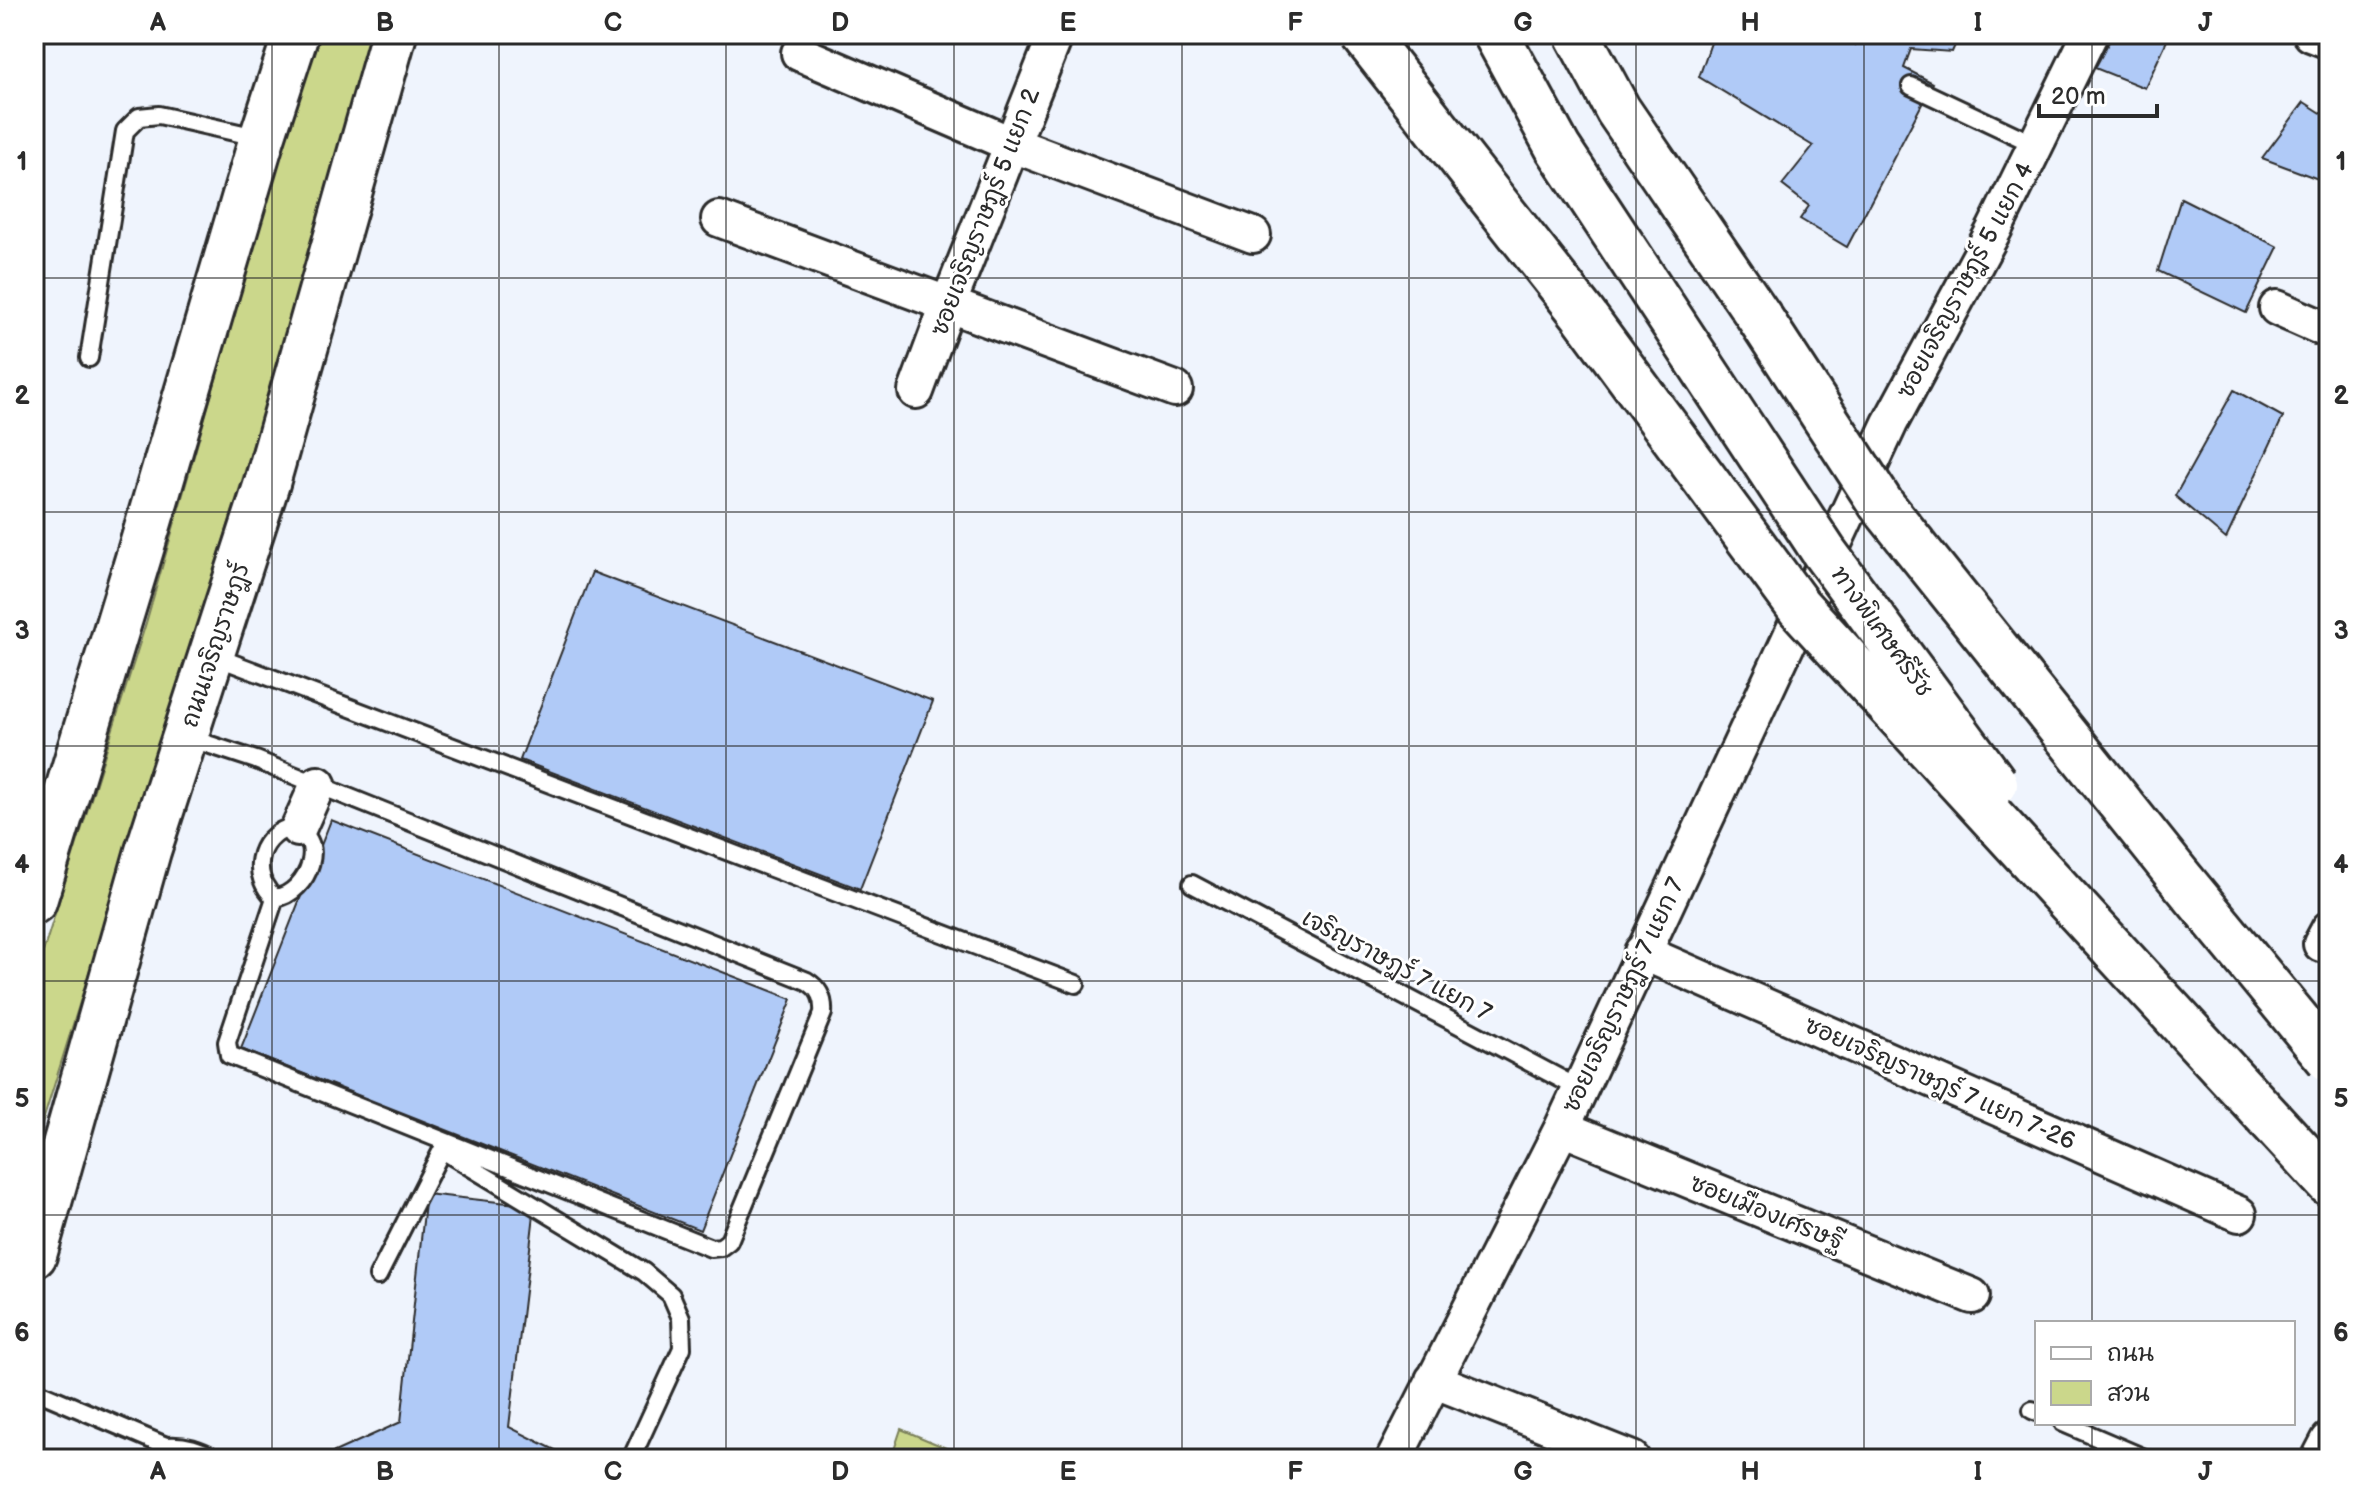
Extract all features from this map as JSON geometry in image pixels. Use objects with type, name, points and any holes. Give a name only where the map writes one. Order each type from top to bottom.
[{"type":"main road","points":[[34,901],[262,138],[296,34]]},
{"type":"main road","name":"ถนนเจริญราษฎร์","points":[[34,1255],[148,851],[267,483],[394,34]]},
{"type":"main road","points":[[1363,34],[1582,313],[1799,607],[2113,949]]},
{"type":"main road","name":"ทางพิเศษศรีรัช","points":[[1496,34],[1558,148],[1824,552],[2061,872],[2113,949],[2329,1183]]},
{"type":"main road","points":[[1577,34],[1618,110],[1758,315],[1881,504],[2329,1059]]},
{"type":"street","name":"ซอยเจริญราษฎร์ 5 แยก 2","points":[[916,391],[1056,34]]},
{"type":"street","name":"ซอยเจริญราษฎร์ 5 แยก 4","points":[[1841,527],[1890,423],[1994,230],[2090,34]]},
{"type":"street","points":[[799,53],[1011,144],[1253,235]]},
{"type":"street","points":[[719,219],[1175,389]]},
{"type":"street","points":[[2277,308],[2329,331]]},
{"type":"street","name":"ซอยเจริญราษฎร์ 7 แยก 7","points":[[1394,1459],[1562,1128],[1841,527]]},
{"type":"street","points":[[298,829],[318,784]]},
{"type":"street","name":"ซอยเจริญราษฎร์ 7 แยก 7-26","points":[[1642,952],[2239,1214]]},
{"type":"street","name":"ซอยเมืองเศรษฐี","points":[[1562,1128],[1972,1296]]},
{"type":"street","points":[[1433,1380],[1632,1459]]},
{"type":"street","points":[[2319,1459],[2329,1440]]},
{"type":"lane","points":[[1911,86],[2036,145]]},
{"type":"lane","points":[[89,358],[125,131],[139,117],[159,115],[262,138]]},
{"type":"lane","points":[[212,655],[1076,984]]},
{"type":"lane","points":[[185,737],[318,784],[816,986],[824,1004],[823,1013],[729,1241],[721,1247],[711,1248],[229,1055],[227,1042],[275,898]]},
{"type":"lane","points":[[288,828],[298,829],[310,842],[311,864],[298,887],[284,897],[275,898],[261,880],[260,858],[270,838],[288,828]]},
{"type":"lane","name":"เจริญราษฎร์ 7 แยก 7","points":[[1192,884],[1580,1089]]},
{"type":"lane","points":[[378,1276],[442,1150],[644,1272],[671,1295],[681,1318],[682,1348],[631,1459]]},
{"type":"lane","points":[[34,1390],[161,1453],[184,1445],[217,1459]]},
{"type":"lane","points":[[2068,1425],[2147,1459]]},
{"type":"green space","points":[[315,34],[370,34],[290,326],[34,1150],[34,981],[146,623]]},
{"type":"green space","points":[[901,1429],[972,1459],[891,1459]]},
{"type":"building","points":[[1714,34],[1822,34],[1855,45],[1862,34],[1960,34],[1952,52],[1911,49],[1904,68],[1933,83],[1847,247],[1800,219],[1809,206],[1782,185],[1813,146],[1699,77]]},
{"type":"building","points":[[2113,34],[2170,34],[2145,88],[2095,68]]},
{"type":"building","points":[[2304,102],[2329,118],[2329,183],[2262,158]]},
{"type":"building","points":[[2181,198],[2278,247],[2246,313],[2158,271]]},
{"type":"building","points":[[2234,390],[2283,417],[2226,539],[2175,496]]},
{"type":"building","points":[[592,572],[933,701],[860,889],[520,760]]},
{"type":"building","points":[[331,820],[792,999],[700,1230],[241,1049]]},
{"type":"building","points":[[426,1194],[535,1206],[509,1427],[573,1459],[319,1459],[401,1422]]}]
